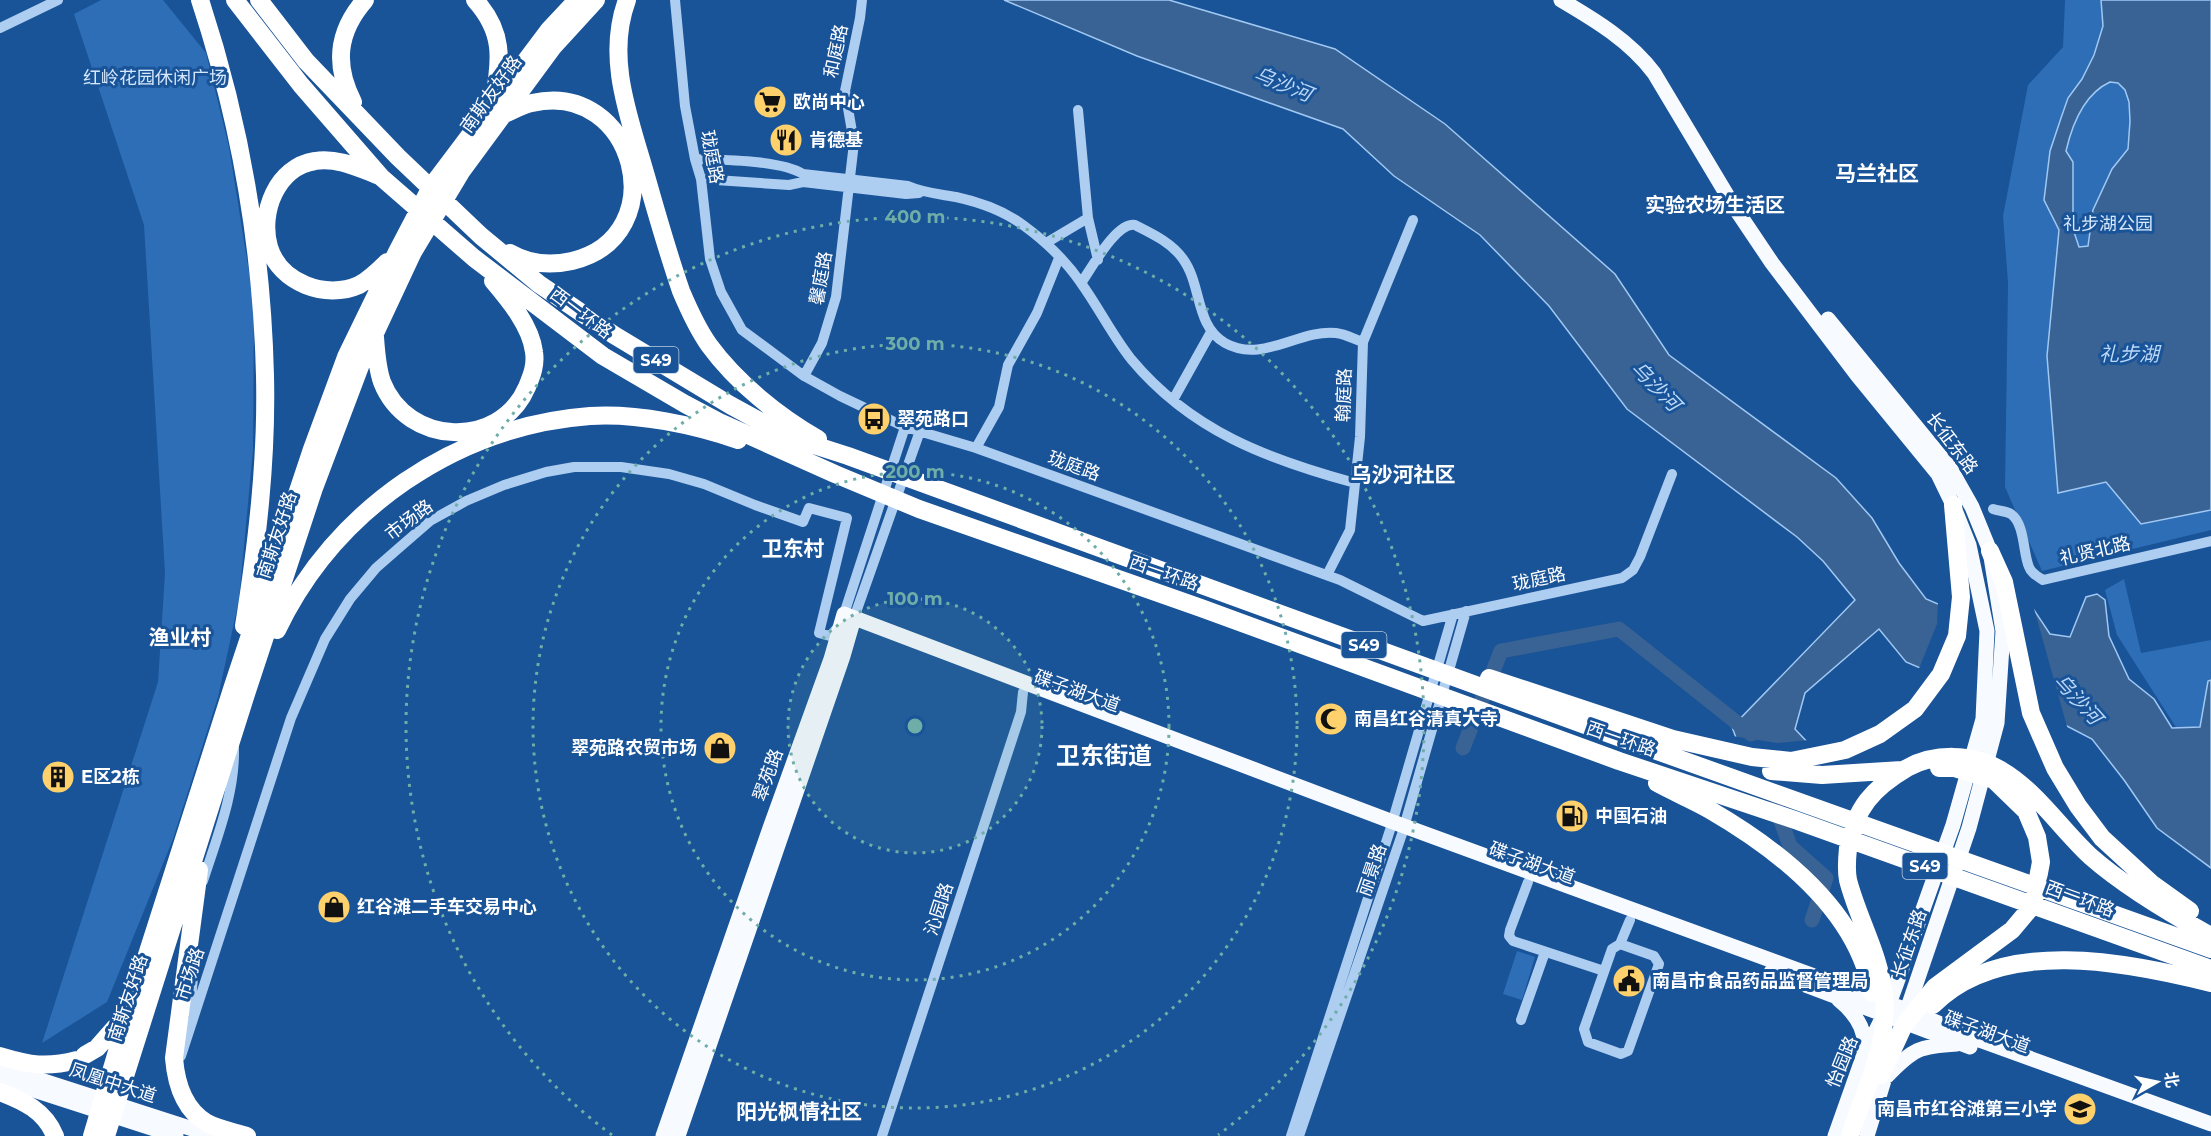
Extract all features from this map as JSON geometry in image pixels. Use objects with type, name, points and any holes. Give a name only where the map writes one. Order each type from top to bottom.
[{"type":"highway","points":[[200,0],[226,90],[238,142],[252,226],[263,336],[264,409],[258,513],[240,690]]},
{"type":"highway","name":"西一环路","points":[[235,0],[301,85],[381,177],[474,258],[603,356],[711,417],[835,474],[918,508],[1201,608],[1619,761],[1806,824],[2211,969]]},
{"type":"highway","name":"西一环路","points":[[259,0],[306,61],[398,157],[481,236],[548,290],[614,335],[730,405],[789,437],[848,456],[2211,949]]},
{"type":"highway","points":[[365,0],[353,15],[345,32],[340,68],[344,84],[353,102],[398,157]]},
{"type":"highway","points":[[475,0],[490,20],[500,50],[497,109],[549,101],[580,106],[596,114],[610,125],[628,152],[633,186],[626,221],[606,246],[580,259],[565,263],[534,263],[516,256],[481,236]]},
{"type":"highway","name":"南斯友好路","points":[[115,1083],[129,1011],[240,690],[362,361],[413,252],[497,109],[549,30],[577,0]]},
{"type":"highway","name":"南斯友好路","points":[[100,1134],[115,1083],[206,823],[234,733],[240,690],[312,449],[346,357],[431,187],[497,109],[596,0]]},
{"type":"highway","points":[[627,0],[620,30],[618,54],[622,92],[669,256],[692,318],[709,345],[755,393],[801,429],[848,456]]},
{"type":"highway","points":[[381,177],[335,161],[316,160],[297,167],[283,178],[273,193],[267,213],[266,230],[269,248],[278,263],[292,278],[310,287],[326,291],[345,290],[360,285],[376,274],[397,252]]},
{"type":"highway","points":[[375,333],[376,356],[382,382],[393,401],[405,415],[424,426],[446,433],[491,425],[508,413],[522,398],[534,372],[534,351],[527,331],[514,309],[474,258]]},
{"type":"highway","points":[[240,690],[286,610],[311,572],[340,537],[375,503],[411,476],[454,452],[494,435],[544,423],[591,416],[638,417],[729,437],[835,474]]},
{"type":"highway","points":[[1672,739],[1752,757],[1791,761],[1845,750],[1880,734],[1915,709],[1941,674],[1957,636],[1961,597],[1953,505]]},
{"type":"highway","points":[[1990,551],[2004,582],[2031,713],[2055,768],[2078,806],[2102,838],[2151,883],[2211,926]]},
{"type":"highway","points":[[1308,624],[1386,643],[1672,739],[1756,770],[1822,775],[1954,768],[1994,780],[2026,811],[2037,837],[2040,862],[2033,905],[2012,930],[1935,987],[1904,1025],[1887,1061],[1863,1124]]},
{"type":"highway","points":[[1863,1124],[1883,1028],[1884,997],[1877,960],[1847,877],[1852,827],[1867,800],[1874,793],[1889,779],[1921,760],[1967,758],[1997,768],[2021,785],[2091,856],[2149,899],[2211,936]]},
{"type":"highway","points":[[1619,761],[1710,810],[1761,844],[1803,877],[1835,912],[1858,949],[1869,978],[1875,1014],[1873,1053],[1863,1124]]},
{"type":"highway","points":[[206,823],[174,1058],[176,1080],[184,1100],[207,1123],[247,1136]]},
{"type":"highway","points":[[1850,1136],[1863,1124],[1910,1029],[1935,1002],[1965,981],[1995,968],[2033,961],[2085,962],[2163,971],[2211,983]]},
{"type":"highway","points":[[0,1056],[42,1066],[58,1065],[81,1058],[97,1048],[129,1011]]},
{"type":"highway","points":[[0,1092],[25,1101],[50,1125],[55,1136]]},
{"type":"main road","name":"长征东路","points":[[1561,0],[1623,41],[1644,60],[1654,73],[1733,205],[1772,262],[1857,375],[1938,474],[1969,545],[1987,631],[1990,721],[1886,1010]]},
{"type":"main road","name":"长征东路","points":[[1576,0],[1629,34],[1647,50],[1660,67],[1741,201],[1791,272],[1950,468],[1972,507],[1990,551],[2003,631],[1990,721],[1969,828],[1905,1016]]},
{"type":"main road","name":"碟子湖大道","points":[[848,621],[1023,692],[1823,980],[1886,1010]]},
{"type":"main road","name":"碟子湖大道","points":[[848,621],[1397,828],[1528,882],[1832,994],[1905,1016],[2211,1134]]},
{"type":"main road","name":"翠苑路","points":[[663,1136],[770,828],[831,659],[848,621]]},
{"type":"main road","name":"翠苑路","points":[[678,1136],[848,621]]},
{"type":"main road","points":[[1823,980],[1859,983],[1879,979],[1907,954]]},
{"type":"main road","points":[[1885,1079],[1906,1056],[1919,1049],[1961,1038],[1931,999],[1924,960]]},
{"type":"main road","points":[[1832,994],[1848,1007],[1865,1036],[1863,1057]]},
{"type":"main road","name":"怡园路","points":[[1835,1136],[1863,1057],[1886,1010]]},
{"type":"main road","points":[[1863,1124],[1885,1079],[1905,1016]]},
{"type":"main road","name":"碟子湖大道","points":[[1961,1038],[2211,1124]]},
{"type":"main road","name":"凤凰中大道","points":[[0,1067],[214,1136]]},
{"type":"main road","name":"凤凰中大道","points":[[0,1079],[176,1136]]},
{"type":"street","points":[[0,28],[58,0]]},
{"type":"street","name":"珑庭路","points":[[675,0],[682,86],[701,180],[710,259],[721,292],[742,330],[804,376],[905,427],[976,448],[1327,575],[1423,621],[1622,578],[1633,570],[1640,557],[1672,474]]},
{"type":"street","name":"和庭路","points":[[850,183],[854,143],[845,91],[862,0]]},
{"type":"street","points":[[1078,110],[1088,218],[1098,260]]},
{"type":"street","points":[[695,159],[791,168],[803,174],[850,183]]},
{"type":"street","points":[[701,180],[789,185],[803,182],[908,186],[922,192],[956,197],[990,207],[1021,223],[1046,243],[1081,283],[1109,329],[1131,359],[1158,388],[1173,400],[1205,424],[1239,444],[1277,460],[1355,483]]},
{"type":"street","name":"馨庭路","points":[[804,376],[822,343],[836,297],[850,183]]},
{"type":"street","points":[[1046,243],[1088,218]]},
{"type":"street","name":"翰庭路","points":[[1327,575],[1350,530],[1360,437],[1363,342],[1413,220]]},
{"type":"street","points":[[1081,283],[1114,236],[1125,226],[1135,225],[1176,250],[1190,269],[1205,320],[1211,332],[1226,344],[1242,348],[1275,347],[1305,337],[1337,333],[1363,342]]},
{"type":"street","points":[[976,448],[999,407],[1008,365],[1037,313],[1059,258]]},
{"type":"street","points":[[1173,400],[1211,332]]},
{"type":"street","name":"翠苑路","points":[[848,621],[905,427]]},
{"type":"street","name":"翠苑路","points":[[848,621],[920,431]]},
{"type":"street","name":"市场路","points":[[176,1080],[188,1033],[291,718],[325,639],[350,598],[376,568],[430,521],[466,501],[504,485],[546,472],[574,467],[621,467],[669,474],[704,484],[803,522],[809,508],[847,518],[819,633],[830,636],[848,621]]},
{"type":"street","name":"礼贤北路","points":[[1993,509],[2010,513],[2014,517],[2023,538],[2029,567],[2033,574],[2043,580],[2211,541]]},
{"type":"street","name":"丽景路","points":[[1299,1136],[1466,611]]},
{"type":"street","name":"丽景路","points":[[1291,1136],[1397,828],[1454,614]]},
{"type":"street","name":"沁园路","points":[[882,1136],[1021,712],[1023,692]]},
{"type":"street","points":[[188,1033],[202,882],[226,813],[234,768],[234,733]]},
{"type":"street","points":[[1528,882],[1510,930],[1509,936],[1513,941],[1604,971]]},
{"type":"street","points":[[1620,944],[1654,956],[1659,964],[1628,1051],[1622,1054],[1588,1042],[1584,1029],[1612,949],[1620,944],[1630,920]]},
{"type":"street","points":[[1521,1020],[1545,952]]},
{"type":"green space","name":"红岭花园休闲广场","points":[[101,0],[163,0],[206,53],[229,147],[254,303],[253,450],[239,600],[218,697],[173,839],[107,1002],[42,1043],[158,682],[165,573],[144,225],[74,14]]},
{"type":"green space","name":"礼步湖","points":[[2065,0],[2211,0],[2211,530],[2042,571],[2005,487],[2008,283],[2003,216],[2028,85],[2063,47]]},
{"type":"green space","points":[[2124,579],[2141,653],[2211,640],[2211,792],[2179,732],[2117,635],[2105,590]]},
{"type":"green space","points":[[1517,951],[1535,957],[1522,1000],[1503,994]]},
{"type":"water","name":"乌沙河","points":[[1004,0],[1169,0],[1335,49],[1445,124],[1615,274],[1669,355],[1836,478],[1872,518],[1899,563],[1926,599],[1945,607],[2032,607],[2050,634],[2070,637],[2086,597],[2097,594],[2105,600],[2109,636],[2129,679],[2154,699],[2172,728],[2200,727],[2208,681],[2211,680],[2211,868],[2157,828],[2092,739],[2063,724],[1906,662],[1879,629],[1805,693],[1795,729],[1827,763],[1767,821],[1732,727],[1855,600],[1823,561],[1797,537],[1627,409],[1549,306],[1480,235],[1394,176],[1343,129],[1137,56]]},
{"type":"water","name":"礼步湖","points":[[2101,0],[2211,0],[2211,510],[2141,524],[2106,482],[2058,493],[2047,356],[2059,230],[2044,200],[2050,151],[2068,98],[2082,79],[2094,55],[2103,26]],"holes":[[[2110,82],[2118,83],[2125,90],[2129,102],[2128,149],[2112,169],[2093,210],[2088,246],[2079,247],[2073,229],[2073,162],[2066,151],[2080,111],[2086,102],[2101,87]]]},
{"type":"pier","points":[[1938,601],[1946,604],[2033,605],[2068,730],[2041,718],[2004,708],[1918,671],[1937,624]]},
{"type":"pier","points":[[1732,736],[1777,743],[1809,740],[1830,764],[1767,824],[1764,822]]},
{"type":"waterway","points":[[1463,748],[1501,651],[1619,629],[1751,734]]},
{"type":"waterway","points":[[1776,807],[1790,846],[1826,878],[1812,920]]},
{"type":"place","name":"欧尚中心","points":[[770,102]]},
{"type":"place","name":"肯德基","points":[[786,140]]},
{"type":"place","name":"翠苑路口","points":[[874,419]]},
{"type":"place","name":"南昌红谷清真大寺","points":[[1331,719]]},
{"type":"place","name":"翠苑路农贸市场","points":[[720,748]]},
{"type":"place","name":"E区2栋","points":[[58,777]]},
{"type":"place","name":"中国石油","points":[[1572,816]]},
{"type":"place","name":"红谷滩二手车交易中心","points":[[334,907]]},
{"type":"place","name":"南昌市食品药品监督管理局","points":[[1629,981]]},
{"type":"place","name":"南昌市红谷滩第三小学","points":[[2080,1109]]},
{"type":"district","name":"马兰社区","points":[[1877,174]]},
{"type":"district","name":"实验农场生活区","points":[[1715,205]]},
{"type":"district","name":"乌沙河社区","points":[[1403,475]]},
{"type":"district","name":"卫东村","points":[[793,549]]},
{"type":"district","name":"渔业村","points":[[180,638]]},
{"type":"district","name":"卫东街道","points":[[1104,756]]},
{"type":"district","name":"阳光枫情社区","points":[[799,1112]]},
{"type":"park label","name":"礼步湖公园","points":[[2108,224]]}]
